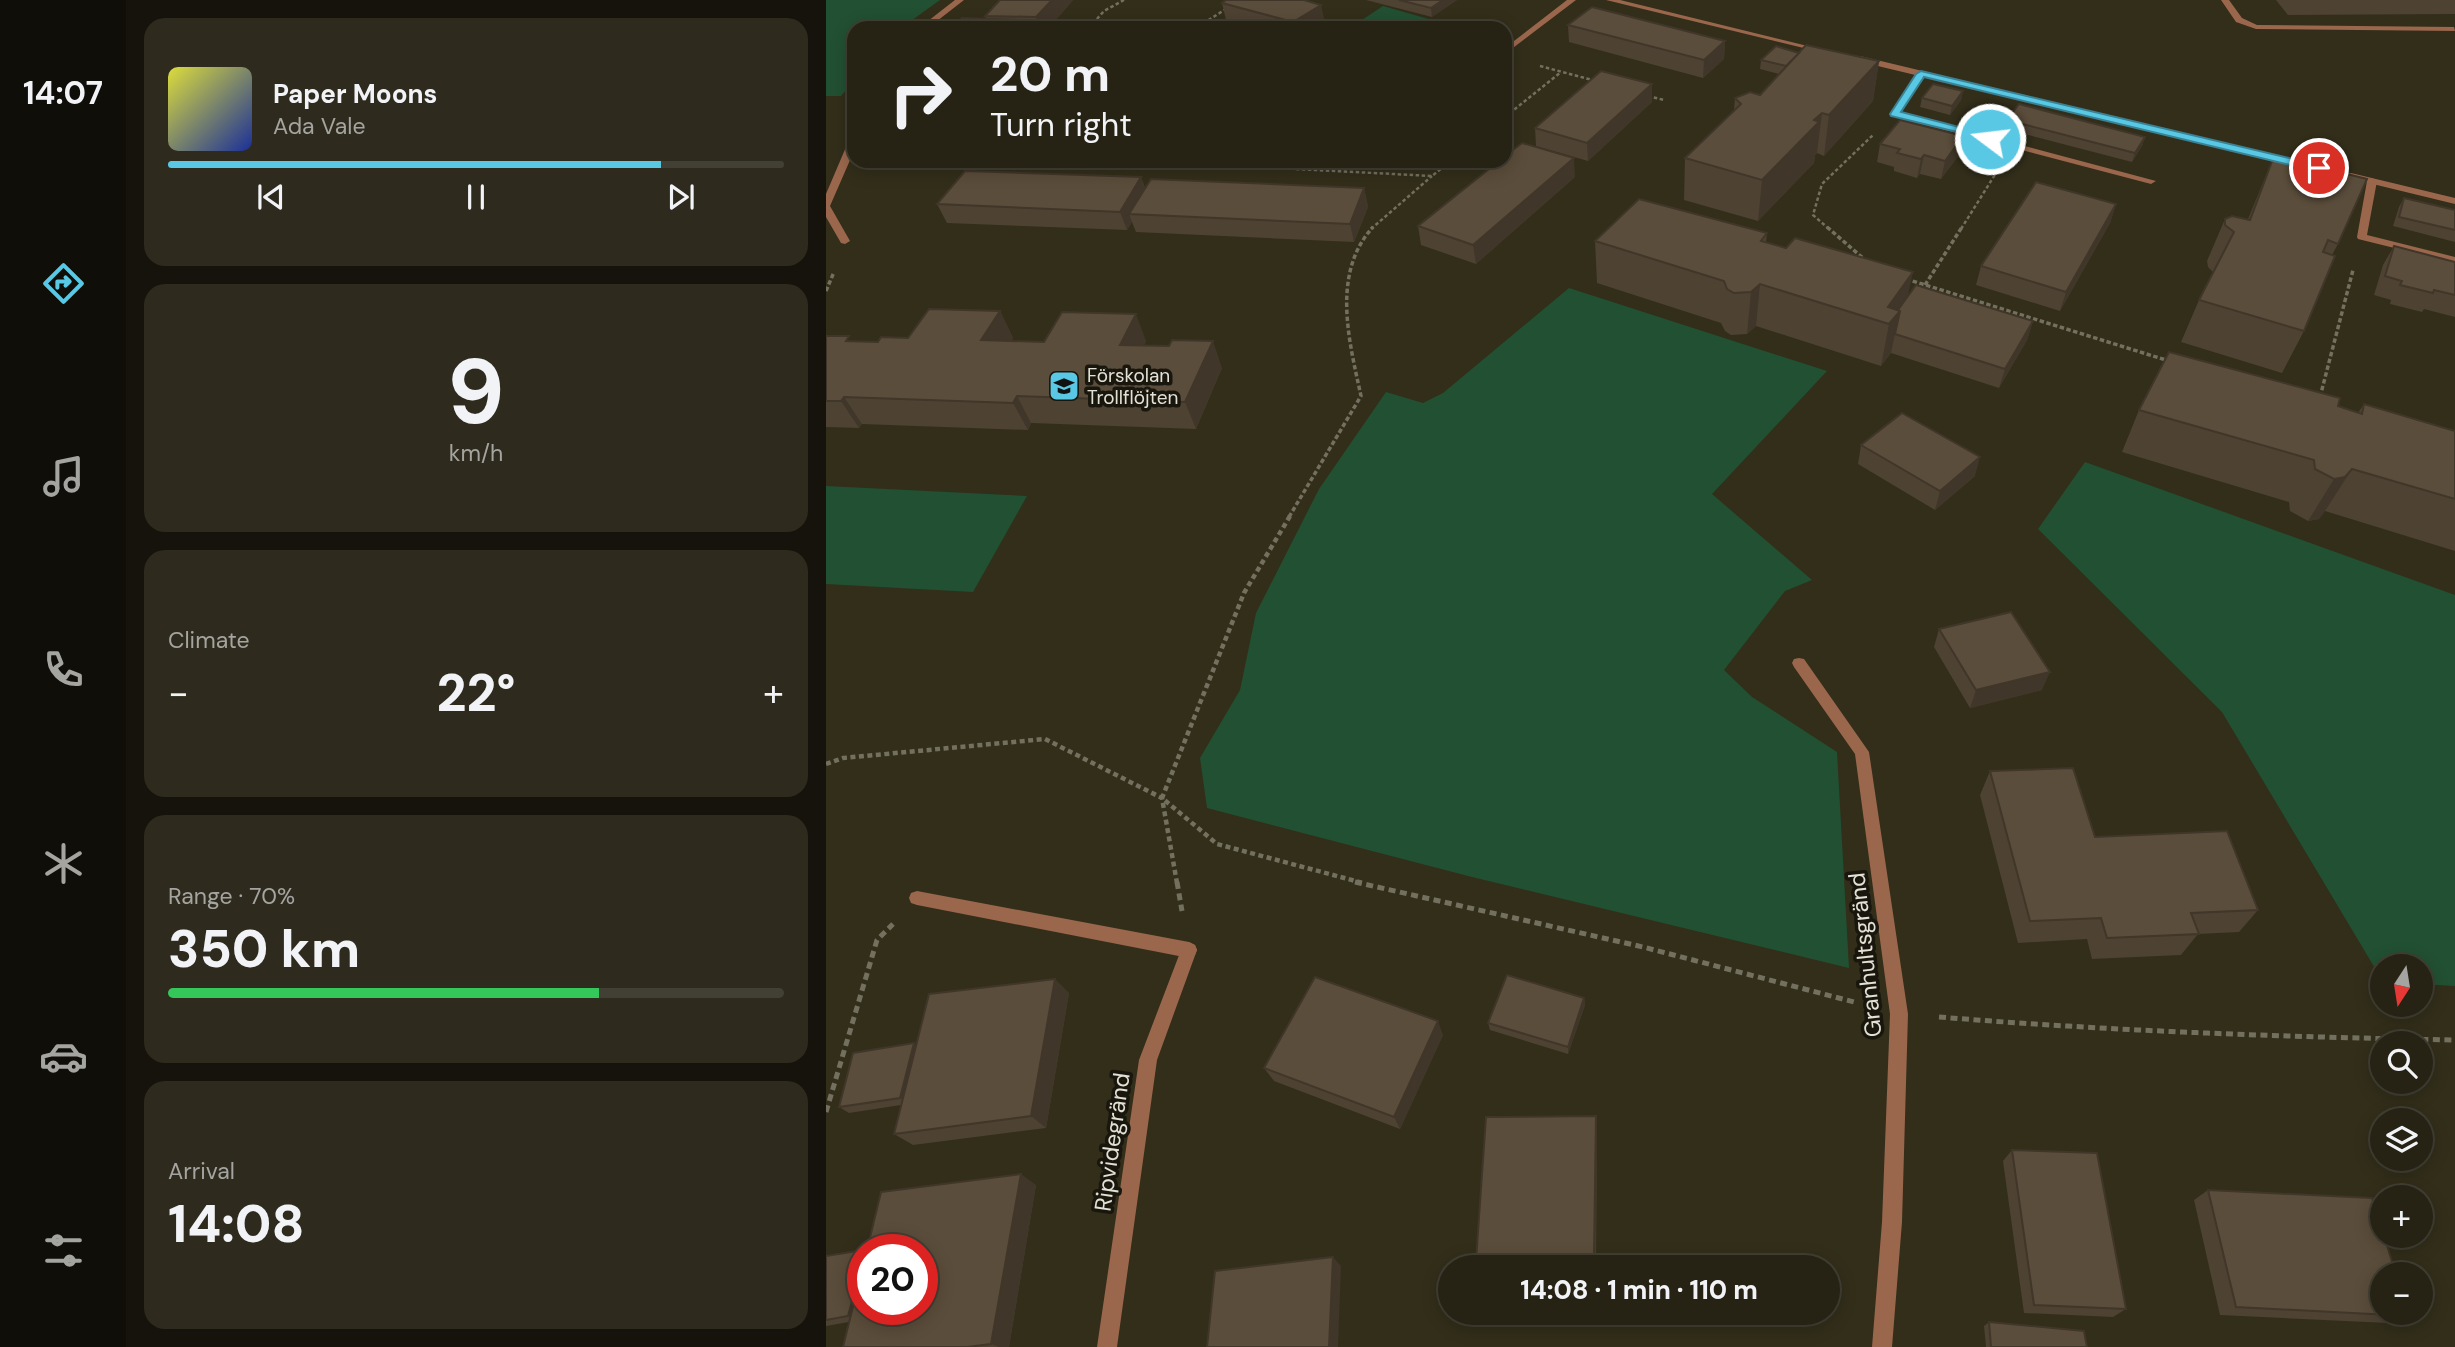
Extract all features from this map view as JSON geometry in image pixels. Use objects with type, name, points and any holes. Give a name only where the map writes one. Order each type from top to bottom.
[{"type":"street","points":[[932,21],[960,0]]},
{"type":"street","points":[[1512,46],[1572,0]]},
{"type":"street","points":[[1610,0],[1840,54]]},
{"type":"street","points":[[2225,0],[2239,20],[2256,27],[2454,29]]},
{"type":"street","points":[[1854,58],[2305,165]]},
{"type":"street","points":[[1921,74],[1895,114],[2151,181]]},
{"type":"street","points":[[845,241],[826,206],[847,156]]},
{"type":"street","points":[[2345,175],[2455,201]]},
{"type":"street","points":[[2372,181],[2362,237],[2455,260]]},
{"type":"street","name":"Granhultsgränd","points":[[1799,663],[1862,751],[1899,1014],[1892,1222],[1882,1347]]},
{"type":"street","points":[[917,898],[1189,950]]},
{"type":"street","name":"Ripvidegränd","points":[[1107,1347],[1148,1060],[1189,950]]},
{"type":"path","points":[[1095,21],[1104,11],[1124,0]]},
{"type":"path","points":[[1206,21],[1231,5],[1224,3]]},
{"type":"path","points":[[1538,66],[1599,82]]},
{"type":"path","points":[[1514,110],[1561,72]]},
{"type":"path","points":[[1638,93],[1664,100]]},
{"type":"path","points":[[1860,263],[1872,263],[1859,257],[1813,215],[1822,184],[1895,114]]},
{"type":"path","points":[[1925,285],[2014,145]]},
{"type":"path","points":[[1307,168],[1433,176]]},
{"type":"path","points":[[1189,950],[1162,799],[1244,593],[1361,396],[1347,332],[1350,270],[1361,240],[1443,168]]},
{"type":"path","points":[[2318,404],[2362,237]]},
{"type":"path","points":[[1905,278],[2171,361]]},
{"type":"path","points":[[826,764],[843,758],[1045,739],[1162,799],[1217,844],[1348,880],[1643,947],[1899,1014],[2065,1027],[2260,1037],[2455,1040]]},
{"type":"path","points":[[826,1112],[877,940],[917,898]]},
{"type":"green space","points":[[826,0],[940,0],[911,21],[847,21],[847,89],[841,96],[826,96]]},
{"type":"green space","points":[[1383,6],[1436,21],[1360,21]]},
{"type":"green space","points":[[1569,288],[1827,371],[1712,494],[1812,580],[1785,591],[1724,670],[1752,697],[1837,752],[1849,968],[1472,877],[1207,808],[1200,758],[1240,690],[1256,613],[1319,489],[1386,392],[1423,403],[1443,393]]},
{"type":"green space","points":[[2085,462],[2455,595],[2455,986],[2433,985],[2433,954],[2370,954],[2370,960],[2222,712],[2038,529]]},
{"type":"green space","points":[[826,486],[1027,496],[973,592],[826,584]]},
{"type":"building","points":[[1000,0],[1052,0],[1036,17],[985,16]]},
{"type":"building","points":[[1226,0],[1304,0],[1321,5],[1295,21],[1289,21],[1222,3]]},
{"type":"building","points":[[1399,0],[1443,0],[1431,8]]},
{"type":"building","points":[[1592,7],[1725,41],[1704,60],[1568,25]]},
{"type":"building","points":[[962,18],[1017,20],[1016,21],[959,21]]},
{"type":"building","points":[[1806,45],[1879,61],[1829,115],[1822,113],[1814,120],[1819,122],[1762,180],[1685,158],[1741,104],[1735,98],[1750,92],[1760,95]]},
{"type":"building","points":[[1776,46],[1799,53],[1786,66],[1761,60]]},
{"type":"building","points":[[1601,71],[1652,84],[1587,143],[1535,128]]},
{"type":"building","points":[[1933,84],[1963,91],[1952,106],[1922,98]]},
{"type":"building","points":[[2019,104],[2145,137],[2135,153],[2007,120]]},
{"type":"building","points":[[1900,120],[1963,136],[1945,161],[1924,155],[1921,159],[1897,153],[1900,149],[1880,144]]},
{"type":"building","points":[[1522,143],[1574,158],[1473,245],[1418,226],[1490,168],[1512,168],[1512,151]]},
{"type":"building","points":[[2274,156],[2367,179],[2338,244],[2328,240],[2323,252],[2335,256],[2304,331],[2199,300],[2234,232],[2225,225],[2225,219],[2232,216],[2250,220]]},
{"type":"building","points":[[965,171],[1141,177],[1120,212],[937,204]]},
{"type":"building","points":[[1151,179],[1364,188],[1350,224],[1129,214]]},
{"type":"building","points":[[2036,182],[2116,204],[2066,292],[1981,266]]},
{"type":"building","points":[[2404,198],[2455,210],[2455,230],[2399,217]]},
{"type":"building","points":[[1639,199],[1767,233],[1761,241],[1786,248],[1795,238],[1913,272],[1888,307],[1900,311],[1889,324],[1760,284],[1751,292],[1734,293],[1727,289],[1724,281],[1595,241]]},
{"type":"building","points":[[2394,246],[2455,262],[2455,295],[2400,285],[2402,281],[2385,276]]},
{"type":"building","points":[[1916,285],[2033,321],[2005,369],[1895,334],[1900,311],[1898,310]]},
{"type":"building","points":[[929,309],[1000,311],[981,340],[1044,342],[1062,312],[1136,314],[1120,345],[1169,346],[1172,340],[1213,341],[1185,402],[1017,396],[1013,403],[844,397],[841,401],[826,401],[826,336],[849,336],[846,341],[878,342],[881,337],[908,338]]},
{"type":"building","points":[[2169,352],[2340,398],[2338,406],[2362,414],[2364,404],[2455,431],[2455,499],[2352,469],[2345,477],[2334,479],[2315,469],[2314,460],[2139,410]]},
{"type":"building","points":[[1902,413],[1980,457],[1940,491],[1861,445]]},
{"type":"building","points":[[2011,612],[2050,672],[1976,690],[1939,629]]},
{"type":"building","points":[[2073,768],[2095,837],[2227,831],[2258,910],[2191,913],[2199,934],[2107,938],[2101,918],[2030,921],[1990,771]]},
{"type":"building","points":[[1507,975],[1584,998],[1568,1047],[1488,1023]]},
{"type":"building","points":[[1315,977],[1438,1021],[1394,1117],[1264,1068]]},
{"type":"building","points":[[1055,979],[1031,1116],[894,1134],[929,994]]},
{"type":"building","points":[[914,1043],[900,1098],[839,1107],[853,1053]]},
{"type":"building","points":[[1596,1116],[1594,1255],[1476,1255],[1486,1117]]},
{"type":"building","points":[[2012,1150],[2097,1153],[2126,1309],[2034,1305]]},
{"type":"building","points":[[1021,1174],[991,1344],[967,1347],[843,1347],[848,1325],[938,1325],[938,1234],[871,1234],[881,1192]]},
{"type":"building","points":[[2208,1190],[2370,1198],[2370,1248],[2388,1248],[2392,1262],[2370,1262],[2370,1314],[2236,1307]]},
{"type":"building","points":[[847,1253],[847,1316],[826,1320],[826,1256]]},
{"type":"building","points":[[1333,1257],[1329,1347],[1207,1347],[1215,1271]]},
{"type":"building","points":[[1989,1322],[2084,1331],[2087,1347],[1991,1347]]},
{"type":"place","name":"Förskolan Trollflöjten","points":[[1064,386]]},
{"type":"route","points":[[1990,139],[1895,114],[1921,74],[2319,168]]}]
